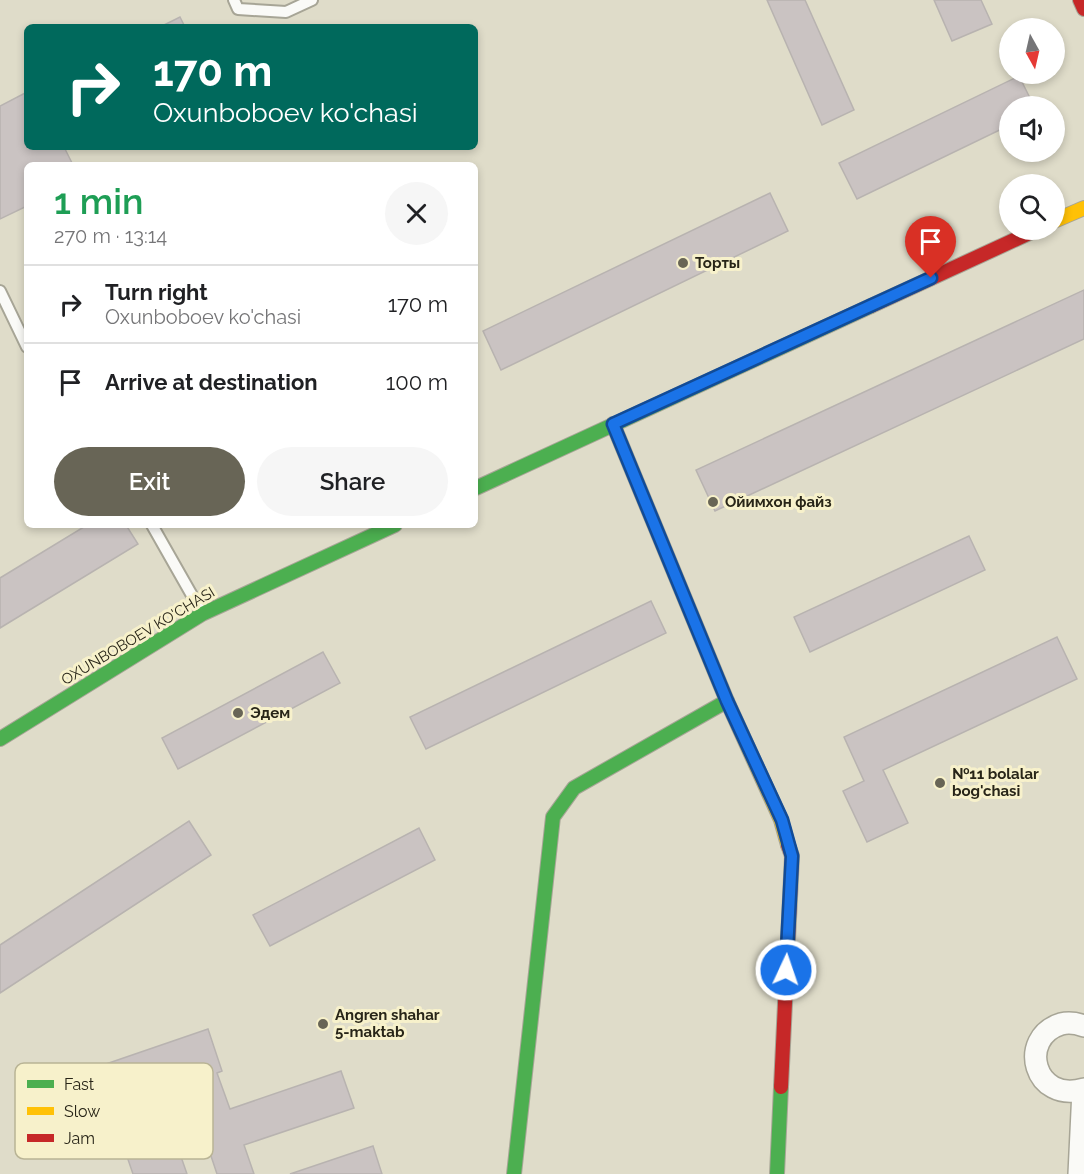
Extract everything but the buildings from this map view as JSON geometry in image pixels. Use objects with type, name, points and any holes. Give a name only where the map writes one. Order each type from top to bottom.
[{"type":"street","points":[[1080,0],[1084,9]]},
{"type":"street","points":[[1065,216],[1084,208]]},
{"type":"street","points":[[478,487],[1014,240]]},
{"type":"street","points":[[613,424],[727,701],[782,820],[792,856],[777,1174]]},
{"type":"street","name":"OXUNBOBOEV KO'CHASI","points":[[0,739],[202,614],[388,528]]},
{"type":"street","points":[[514,1174],[553,818],[574,788],[727,701]]},
{"type":"street","points":[[1079,1174],[1084,1090],[1061,1091],[1050,1086],[1041,1077],[1036,1066],[1036,1054],[1039,1042],[1055,1026],[1067,1023],[1084,1026]]},
{"type":"lane","points":[[234,0],[238,9],[285,12],[312,0]]},
{"type":"lane","points":[[0,291],[24,341]]},
{"type":"lane","points":[[154,528],[202,614]]},
{"type":"traffic: fast","points":[[478,487],[871,306]]},
{"type":"traffic: fast","points":[[0,739],[202,614],[388,528]]},
{"type":"traffic: fast","points":[[514,1174],[553,817],[574,788],[727,701]]},
{"type":"traffic: fast","points":[[777,1174],[781,1087]]},
{"type":"traffic: slow","points":[[1065,216],[1084,208]]},
{"type":"traffic: slow","points":[[613,424],[727,701],[781,820],[788,845]]},
{"type":"traffic: jam","points":[[1080,0],[1084,9]]},
{"type":"traffic: jam","points":[[871,306],[1014,240]]},
{"type":"traffic: jam","points":[[781,1087],[792,856],[788,845]]},
{"type":"place","name":"Торты","points":[[683,263]]},
{"type":"place","name":"Ойимхон файз","points":[[713,502]]},
{"type":"place","name":"Эдем","points":[[238,713]]},
{"type":"place","name":"№11 bolalar bog'chasi","points":[[940,783]]},
{"type":"place","name":"Angren shahar 5-maktab","points":[[323,1024]]},
{"type":"route","points":[[786,970],[792,856],[782,820],[727,701],[613,424],[931,278]]}]
